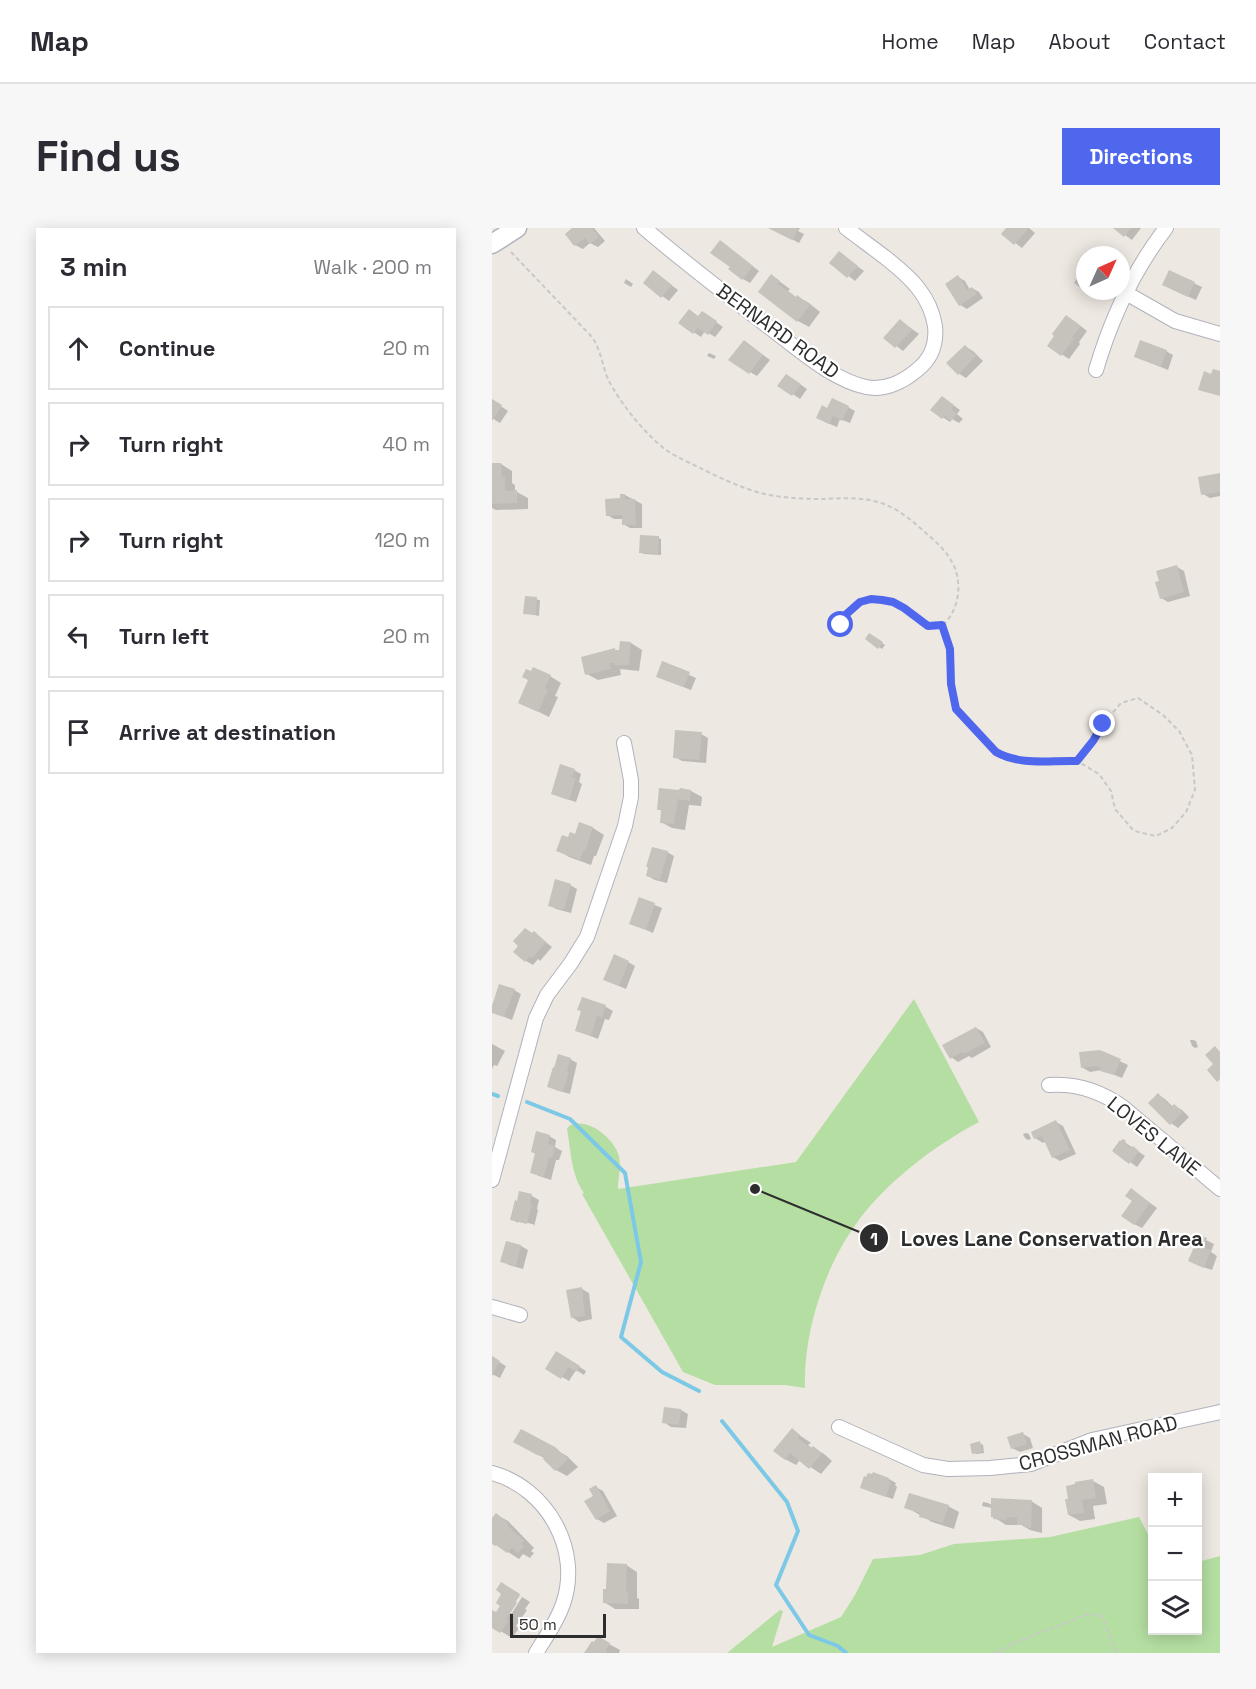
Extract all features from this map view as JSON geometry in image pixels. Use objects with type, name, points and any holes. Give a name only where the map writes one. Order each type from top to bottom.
[{"type":"street","points":[[496,242],[517,228]]},
{"type":"street","name":"BERNARD ROAD","points":[[644,228],[813,360],[850,382],[872,388],[887,387],[912,374],[930,356],[936,339],[932,312],[923,293],[908,275],[846,228]]},
{"type":"street","points":[[1130,285],[1145,256],[1166,228]]},
{"type":"street","points":[[1130,295],[1175,321],[1220,334]]},
{"type":"street","points":[[1096,370],[1110,327],[1123,300]]},
{"type":"street","points":[[492,1180],[536,1018],[547,995],[587,937],[626,826],[632,788],[624,743]]},
{"type":"street","name":"LOVES LANE","points":[[1049,1085],[1087,1088],[1110,1098],[1220,1189]]},
{"type":"street","points":[[492,1307],[520,1315]]},
{"type":"street","name":"CROSSMAN ROAD","points":[[839,1427],[923,1465],[948,1469],[990,1468],[1031,1464],[1092,1440],[1220,1412]]},
{"type":"street","points":[[492,1473],[521,1486],[541,1503],[557,1527],[567,1553],[569,1578],[562,1606],[536,1653]]},
{"type":"path","points":[[496,242],[592,337],[600,351],[607,377],[620,400],[669,452],[731,483],[758,492],[777,496],[870,500],[884,504],[897,510],[944,549],[956,569],[959,591],[948,620],[942,625],[928,626],[893,602],[871,599],[860,602],[842,618],[843,629]]},
{"type":"path","points":[[942,625],[950,649],[953,700],[956,709],[996,752],[1028,761],[1077,761],[1099,774],[1111,791],[1115,809],[1134,831],[1156,836],[1172,828],[1186,812],[1195,790],[1192,755],[1179,731],[1163,715],[1138,698],[1121,703],[1077,761]]},
{"type":"path","points":[[995,1653],[1014,1643],[1088,1614],[1102,1616],[1110,1641],[1118,1653]]},
{"type":"green space","points":[[914,999],[979,1122],[945,1142],[912,1166],[881,1194],[856,1224],[834,1261],[818,1302],[808,1346],[805,1388],[785,1385],[715,1385],[683,1372],[582,1194],[584,1193],[574,1171],[567,1129],[576,1124],[591,1126],[612,1142],[619,1156],[618,1189],[796,1162]]},
{"type":"green space","points":[[1139,1517],[1148,1534],[1148,1635],[1202,1635],[1202,1561],[1220,1556],[1220,1653],[727,1653],[780,1610],[783,1611],[772,1647],[841,1617],[873,1559],[920,1555],[954,1544],[1050,1537]]},
{"type":"building","points":[[572,228],[592,228],[599,237],[590,244],[585,238],[574,246],[565,234]]},
{"type":"building","points":[[768,228],[796,228],[798,229],[792,240]]},
{"type":"building","points":[[1006,228],[1029,228],[1014,245],[1001,234]]},
{"type":"building","points":[[1113,228],[1131,228],[1124,237]]},
{"type":"building","points":[[720,240],[753,266],[742,280],[728,269],[730,267],[710,253]]},
{"type":"building","points":[[839,251],[858,266],[847,278],[829,263]]},
{"type":"building","points":[[653,270],[672,285],[661,298],[643,283]]},
{"type":"building","points":[[1169,270],[1195,282],[1188,297],[1162,285]]},
{"type":"building","points":[[771,274],[780,281],[778,284],[810,305],[797,322],[758,292]]},
{"type":"building","points":[[958,275],[967,290],[972,287],[977,294],[959,306],[945,284]]},
{"type":"building","points":[[689,309],[698,316],[702,311],[717,321],[708,335],[698,328],[693,334],[678,323]]},
{"type":"building","points":[[1066,315],[1081,326],[1061,356],[1047,346],[1054,336],[1052,334]]},
{"type":"building","points":[[900,319],[912,330],[895,348],[883,338]]},
{"type":"building","points":[[744,340],[763,355],[749,374],[728,360]]},
{"type":"building","points":[[1140,340],[1167,350],[1161,367],[1134,357]]},
{"type":"building","points":[[965,345],[976,356],[958,375],[946,363]]},
{"type":"building","points":[[1213,369],[1220,371],[1220,396],[1198,390],[1204,371],[1211,374]]},
{"type":"building","points":[[786,374],[801,384],[792,396],[777,386]]},
{"type":"building","points":[[942,396],[954,405],[951,409],[957,414],[951,421],[945,416],[942,419],[930,410]]},
{"type":"building","points":[[832,398],[849,406],[842,421],[833,416],[829,424],[816,418],[822,405],[827,408]]},
{"type":"building","points":[[492,399],[502,405],[492,421]]},
{"type":"building","points":[[492,463],[501,463],[502,477],[505,477],[505,491],[517,490],[517,503],[492,504]]},
{"type":"building","points":[[1220,473],[1220,492],[1201,495],[1198,477]]},
{"type":"building","points":[[620,494],[625,494],[625,499],[635,499],[636,525],[622,525],[622,515],[606,516],[605,499],[620,498]]},
{"type":"building","points":[[640,535],[659,536],[658,554],[639,553]]},
{"type":"building","points":[[1177,565],[1184,592],[1160,599],[1155,582],[1159,581],[1156,571]]},
{"type":"building","points":[[525,596],[537,597],[536,615],[523,614]]},
{"type":"building","points":[[869,633],[883,642],[878,649],[865,639]]},
{"type":"building","points":[[620,641],[631,642],[629,665],[609,663],[611,669],[585,675],[581,657],[615,648],[619,650]]},
{"type":"building","points":[[662,661],[690,672],[684,687],[656,677]]},
{"type":"building","points":[[533,667],[551,675],[545,688],[548,690],[538,712],[518,703],[528,680],[522,677],[526,669],[531,671]]},
{"type":"building","points":[[675,730],[702,732],[699,760],[673,758]]},
{"type":"building","points":[[560,764],[575,769],[572,777],[576,778],[569,800],[551,794]]},
{"type":"building","points":[[659,788],[691,790],[690,801],[678,799],[674,824],[660,823],[661,810],[657,810]]},
{"type":"building","points":[[579,822],[593,827],[580,860],[556,851],[562,835],[568,837],[570,832],[575,834]]},
{"type":"building","points":[[652,847],[668,851],[660,880],[646,876],[648,867],[646,867]]},
{"type":"building","points":[[555,879],[571,884],[564,910],[548,906]]},
{"type":"building","points":[[639,897],[655,903],[646,930],[629,924]]},
{"type":"building","points":[[525,928],[532,933],[534,931],[546,942],[532,958],[530,956],[525,962],[513,952],[518,946],[513,941]]},
{"type":"building","points":[[614,954],[629,961],[619,986],[603,980]]},
{"type":"building","points":[[499,984],[515,989],[504,1017],[492,1013]]},
{"type":"building","points":[[582,997],[606,1005],[602,1018],[597,1016],[591,1036],[575,1031],[581,1011],[577,1010]]},
{"type":"building","points":[[976,1027],[985,1043],[950,1059],[942,1045]]},
{"type":"building","points":[[1215,1046],[1220,1052],[1220,1079],[1217,1082],[1207,1070],[1213,1064],[1205,1055]]},
{"type":"building","points":[[1100,1050],[1121,1059],[1114,1075],[1100,1071],[1101,1068],[1096,1066],[1081,1068],[1079,1052]]},
{"type":"building","points":[[558,1054],[571,1058],[563,1092],[547,1087]]},
{"type":"building","points":[[1158,1093],[1171,1107],[1174,1104],[1183,1112],[1170,1125],[1148,1103]]},
{"type":"building","points":[[1056,1120],[1070,1150],[1052,1158],[1042,1136],[1034,1139],[1031,1132]]},
{"type":"building","points":[[536,1131],[550,1135],[548,1144],[555,1146],[552,1158],[549,1157],[544,1177],[530,1173],[535,1153],[531,1152]]},
{"type":"building","points":[[1123,1139],[1126,1141],[1124,1143],[1139,1151],[1129,1164],[1112,1151]]},
{"type":"building","points":[[1131,1188],[1150,1203],[1134,1225],[1121,1216],[1132,1201],[1125,1196]]},
{"type":"building","points":[[519,1191],[532,1194],[530,1204],[532,1205],[527,1224],[510,1220]]},
{"type":"building","points":[[1199,1235],[1207,1238],[1204,1248],[1211,1250],[1204,1268],[1188,1261]]},
{"type":"building","points":[[506,1241],[521,1245],[516,1266],[500,1262]]},
{"type":"building","points":[[582,1287],[585,1316],[571,1318],[566,1290]]},
{"type":"building","points":[[556,1351],[580,1366],[576,1372],[568,1367],[561,1379],[545,1369]]},
{"type":"building","points":[[492,1356],[500,1361],[492,1376]]},
{"type":"building","points":[[664,1407],[681,1409],[679,1425],[662,1423]]},
{"type":"building","points":[[792,1428],[800,1435],[798,1438],[822,1453],[809,1469],[790,1453],[785,1460],[773,1451]]},
{"type":"building","points":[[521,1429],[555,1447],[568,1459],[555,1471],[543,1459],[545,1457],[513,1442]]},
{"type":"building","points":[[1023,1432],[1027,1444],[1011,1449],[1007,1437]]},
{"type":"building","points":[[980,1441],[982,1452],[972,1454],[970,1444]]},
{"type":"building","points":[[873,1472],[891,1481],[886,1497],[860,1488],[864,1476]]},
{"type":"building","points":[[1093,1479],[1096,1498],[1082,1500],[1084,1513],[1068,1515],[1065,1499],[1068,1499],[1066,1486]]},
{"type":"building","points":[[596,1485],[610,1511],[596,1520],[584,1501],[593,1496],[589,1489]]},
{"type":"building","points":[[909,1493],[949,1505],[943,1523],[919,1517],[920,1513],[904,1508]]},
{"type":"building","points":[[991,1498],[1032,1500],[1031,1528],[1017,1525],[1017,1518],[993,1519],[991,1517]]},
{"type":"building","points":[[496,1513],[524,1541],[521,1544],[524,1546],[518,1553],[512,1548],[507,1553],[492,1544],[492,1518]]},
{"type":"building","points":[[607,1563],[627,1564],[628,1604],[603,1603]]},
{"type":"building","points":[[501,1582],[520,1594],[506,1619],[509,1620],[500,1633],[492,1628],[492,1610],[496,1612],[500,1606],[496,1603],[501,1594],[496,1590]]},
{"type":"building","points":[[598,1636],[610,1643],[606,1653],[584,1653],[592,1641],[594,1642]]},
{"type":"waterway","points":[[492,1094],[498,1096]]},
{"type":"waterway","points":[[527,1102],[570,1119],[625,1173],[641,1262],[621,1337],[662,1372],[699,1391]]},
{"type":"waterway","points":[[722,1421],[787,1502],[798,1531],[776,1585],[809,1635],[838,1646],[846,1653]]},
{"type":"place","name":"Loves Lane Conservation Area","points":[[755,1189]]},
{"type":"route","points":[[841,625],[842,618],[860,602],[871,599],[893,602],[928,626],[942,625],[950,649],[951,684],[956,709],[996,752],[1004,756],[1028,761],[1077,761],[1103,724]]}]
